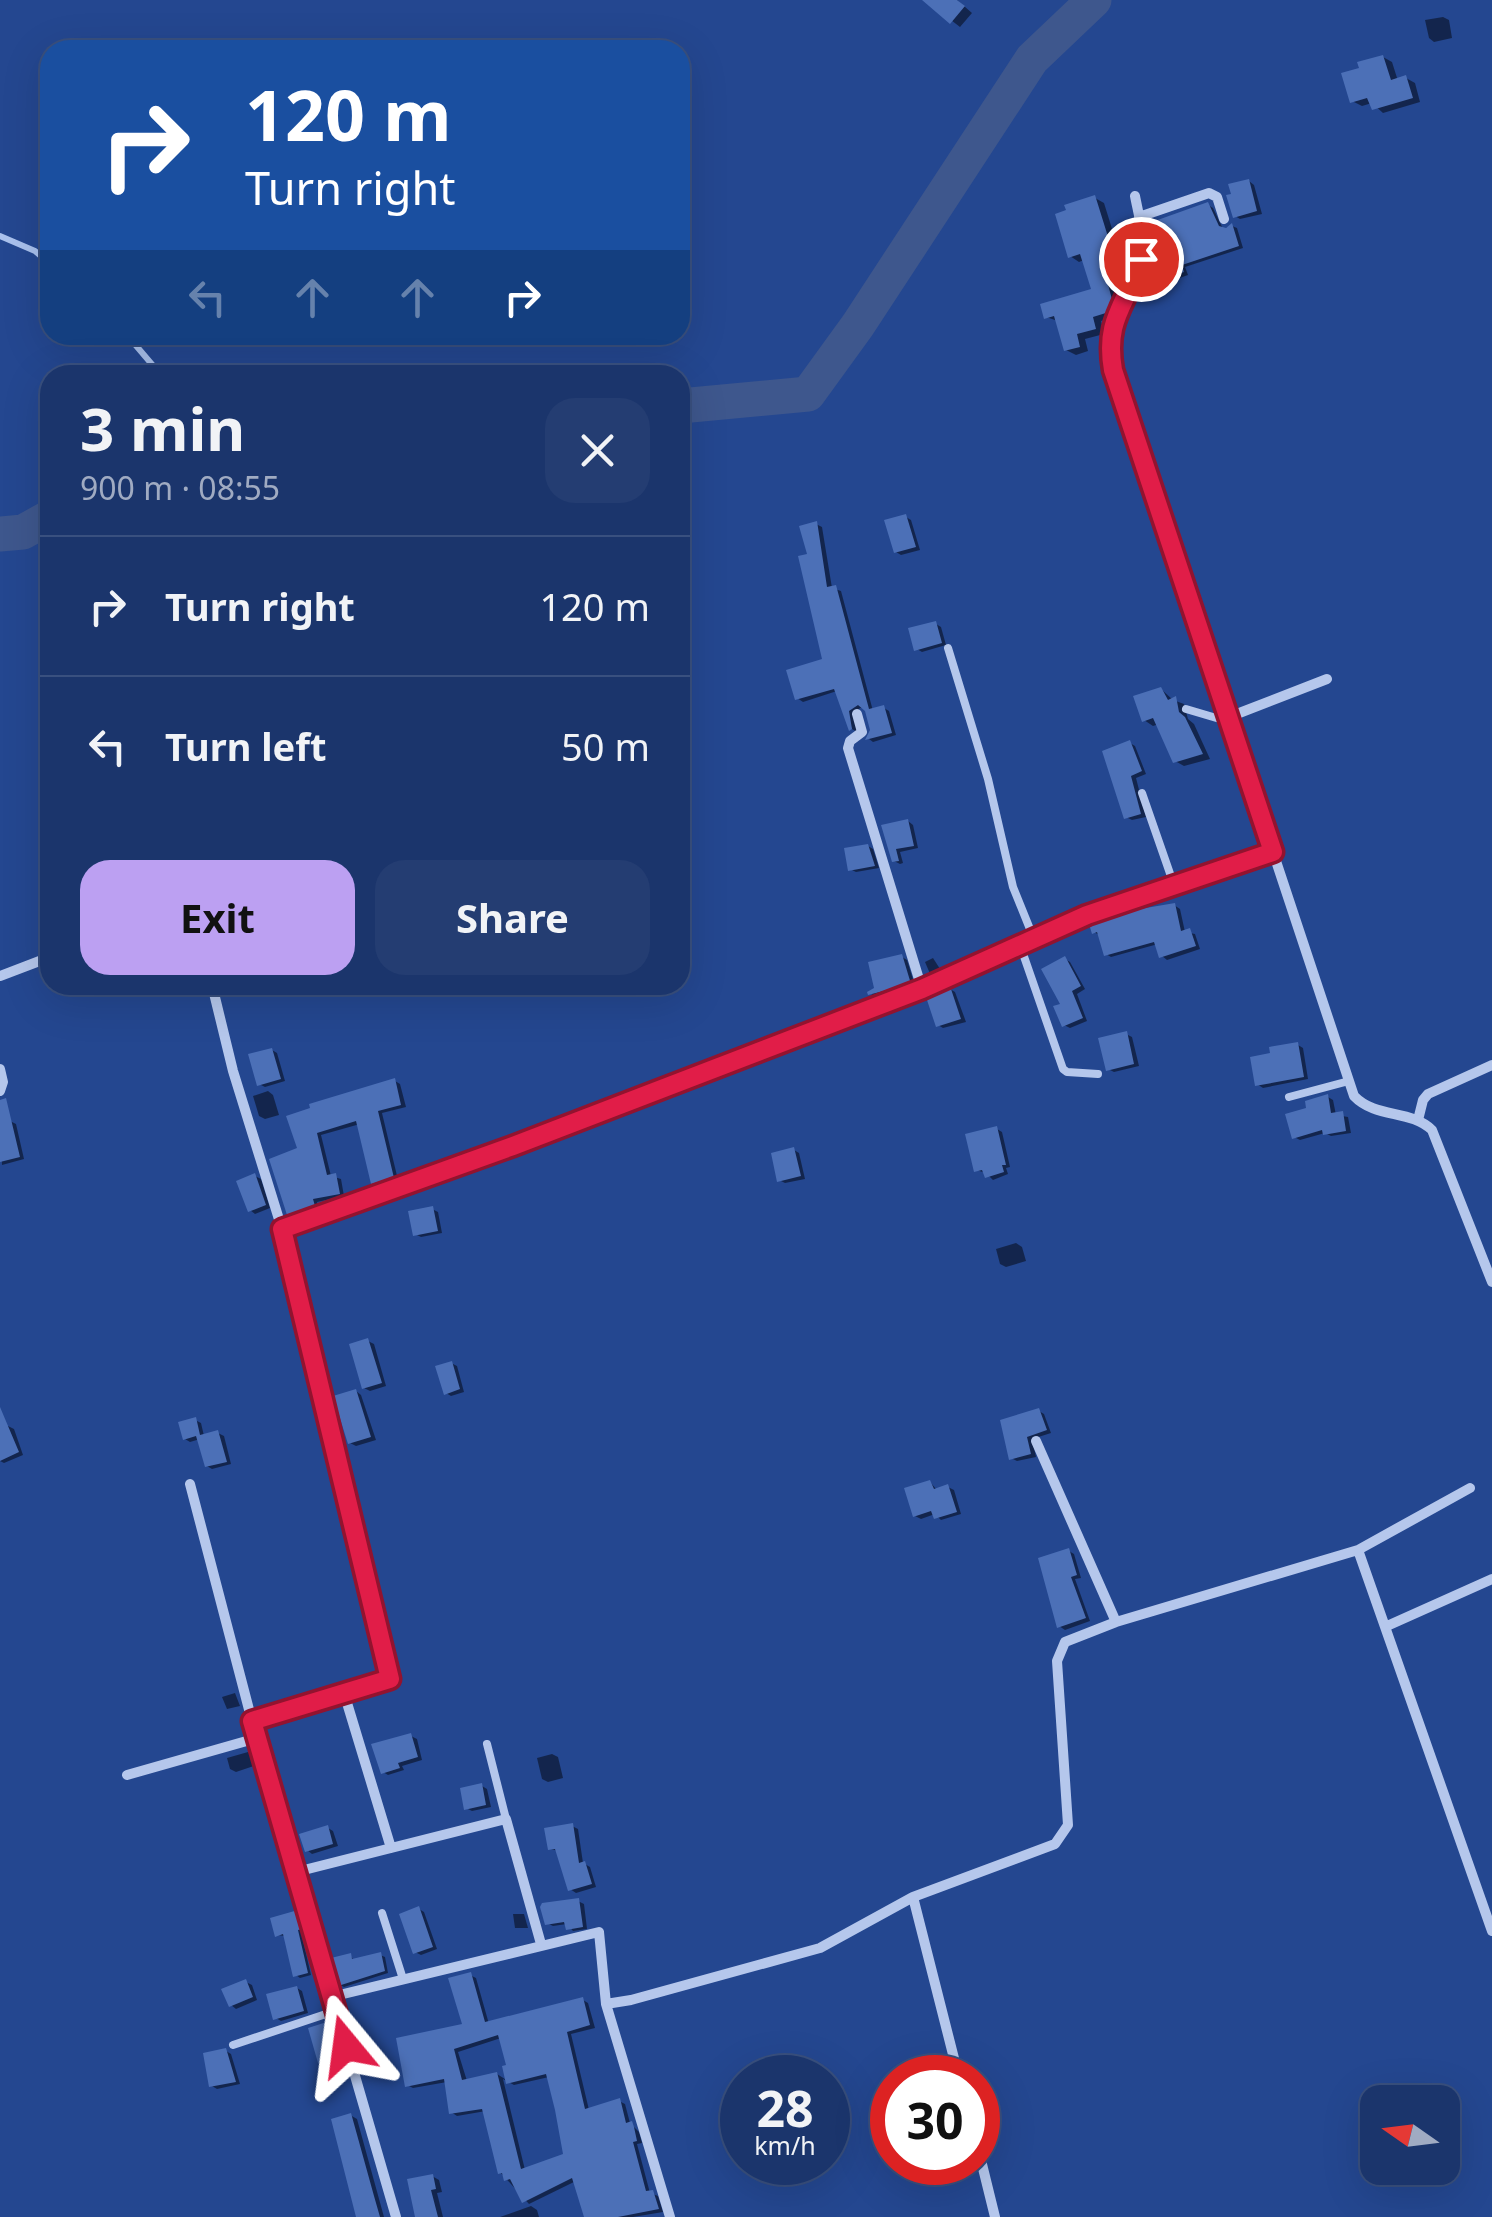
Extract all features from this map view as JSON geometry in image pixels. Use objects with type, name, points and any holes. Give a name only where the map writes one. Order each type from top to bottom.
[{"type":"street","points":[[1140,217],[1209,193],[1217,197],[1224,219]]},
{"type":"street","points":[[1135,196],[1143,234],[1141,259],[1134,282],[1112,322],[1109,343],[1113,370],[1354,1096],[1376,1112],[1418,1120],[1432,1130],[1492,1282]]},
{"type":"street","points":[[1230,720],[1327,678]]},
{"type":"street","points":[[856,714],[862,732],[848,748],[922,989]]},
{"type":"street","points":[[282,1229],[513,1146],[922,989],[1087,915],[1273,852]]},
{"type":"street","points":[[0,976],[40,961]]},
{"type":"street","points":[[214,995],[282,1229],[390,1679],[252,1721]]},
{"type":"street","points":[[1418,1120],[1428,1094],[1492,1065]]},
{"type":"street","points":[[0,1069],[0,1091]]},
{"type":"street","points":[[1036,1441],[1116,1622]]},
{"type":"street","points":[[190,1484],[252,1721],[396,2217]]},
{"type":"street","points":[[606,2004],[820,1948],[912,1897],[1055,1844],[1068,1825],[1057,1661],[1065,1642],[1116,1622],[1358,1550],[1470,1488]]},
{"type":"street","points":[[1358,1550],[1492,1931]]},
{"type":"street","points":[[1387,1626],[1492,1579]]},
{"type":"street","points":[[344,1693],[391,1848]]},
{"type":"street","points":[[127,1775],[257,1738]]},
{"type":"street","points":[[296,1872],[506,1819],[541,1944]]},
{"type":"street","points":[[912,1897],[953,2055]]},
{"type":"street","points":[[331,1996],[599,1932],[606,2004],[670,2217]]},
{"type":"street","points":[[987,2185],[995,2217]]},
{"type":"lane","points":[[948,648],[988,779],[1013,886],[1034,939]]},
{"type":"lane","points":[[1186,709],[1230,720]]},
{"type":"lane","points":[[1142,794],[1174,885]]},
{"type":"lane","points":[[1020,945],[1063,1069],[1098,1074]]},
{"type":"lane","points":[[1289,1098],[1348,1081]]},
{"type":"lane","points":[[487,1744],[506,1819]]},
{"type":"lane","points":[[382,1914],[402,1979]]},
{"type":"lane","points":[[233,2045],[336,2011]]},
{"type":"building","points":[[922,0],[957,0],[965,6],[950,24]]},
{"type":"building","points":[[1383,55],[1391,80],[1406,75],[1413,98],[1372,110],[1367,98],[1350,103],[1341,73],[1359,68],[1357,62]]},
{"type":"building","points":[[1249,179],[1257,211],[1233,218],[1226,195],[1231,194],[1228,184]]},
{"type":"building","points":[[1095,195],[1119,272],[1106,277],[1113,303],[1109,312],[1093,317],[1096,329],[1077,334],[1080,347],[1064,351],[1054,316],[1044,319],[1040,304],[1091,289],[1080,254],[1068,258],[1055,214],[1066,210],[1064,205]]},
{"type":"building","points":[[1208,202],[1219,226],[1226,228],[1232,223],[1239,246],[1182,265],[1184,272],[1147,286],[1144,278],[1150,260],[1158,257],[1152,222]]},
{"type":"building","points":[[906,514],[916,547],[894,553],[884,520]]},
{"type":"building","points":[[817,521],[827,587],[836,585],[869,709],[884,705],[892,733],[865,740],[870,730],[865,711],[858,705],[849,711],[849,731],[834,689],[795,700],[786,670],[822,659],[798,556],[807,554],[799,526]]},
{"type":"building","points":[[936,621],[942,643],[914,651],[908,628]]},
{"type":"building","points":[[1161,687],[1168,700],[1176,696],[1179,712],[1203,754],[1173,763],[1153,718],[1142,722],[1133,696]]},
{"type":"building","points":[[1130,740],[1142,771],[1131,776],[1141,814],[1124,819],[1102,751]]},
{"type":"building","points":[[908,819],[914,846],[896,849],[899,861],[892,862],[881,825]]},
{"type":"building","points":[[868,844],[875,866],[848,871],[844,848]]},
{"type":"building","points":[[1175,903],[1181,931],[1190,928],[1196,946],[1159,958],[1154,942],[1104,956],[1097,932],[1092,934],[1089,924],[1122,912]]},
{"type":"building","points":[[902,954],[911,984],[868,995],[874,988],[868,962]]},
{"type":"building","points":[[1065,956],[1081,986],[1072,991],[1083,1018],[1062,1027],[1053,1006],[1060,1004],[1041,969]]},
{"type":"building","points":[[950,986],[961,1019],[936,1027],[926,997]]},
{"type":"building","points":[[1127,1031],[1134,1064],[1106,1071],[1098,1038]]},
{"type":"building","points":[[1298,1042],[1304,1077],[1255,1086],[1250,1057],[1270,1053],[1269,1047]]},
{"type":"building","points":[[272,1048],[281,1079],[257,1086],[248,1054]]},
{"type":"building","points":[[395,1078],[401,1105],[378,1111],[394,1178],[371,1184],[356,1121],[317,1133],[327,1175],[336,1173],[340,1194],[313,1199],[315,1206],[287,1215],[269,1159],[297,1148],[286,1116],[310,1108],[309,1104]]},
{"type":"building","points":[[1328,1094],[1331,1113],[1343,1111],[1346,1131],[1323,1135],[1322,1130],[1292,1139],[1285,1114],[1306,1108],[1305,1101]]},
{"type":"building","points":[[6,1098],[20,1157],[0,1162],[0,1100]]},
{"type":"building","points":[[997,1126],[1006,1165],[1002,1165],[1004,1172],[985,1178],[982,1170],[974,1172],[965,1134]]},
{"type":"building","points":[[794,1147],[801,1176],[777,1182],[771,1153]]},
{"type":"building","points":[[255,1173],[266,1205],[248,1212],[236,1181]]},
{"type":"building","points":[[433,1206],[438,1231],[413,1236],[408,1211]]},
{"type":"building","points":[[368,1338],[382,1383],[362,1389],[349,1344]]},
{"type":"building","points":[[452,1361],[460,1389],[444,1395],[435,1366]]},
{"type":"building","points":[[356,1389],[371,1437],[348,1444],[333,1396]]},
{"type":"building","points":[[0,1407],[19,1452],[0,1461]]},
{"type":"building","points":[[1039,1408],[1047,1430],[1027,1437],[1031,1454],[1009,1460],[1000,1420]]},
{"type":"building","points":[[196,1417],[200,1435],[218,1430],[227,1462],[205,1467],[196,1436],[183,1440],[178,1422]]},
{"type":"building","points":[[930,1480],[934,1489],[948,1484],[957,1512],[934,1519],[931,1511],[913,1517],[904,1488]]},
{"type":"building","points":[[1069,1548],[1077,1575],[1071,1577],[1086,1618],[1057,1628],[1038,1558]]},
{"type":"building","points":[[411,1733],[418,1757],[381,1774],[371,1744]]},
{"type":"building","points":[[482,1783],[486,1805],[464,1810],[460,1788]]},
{"type":"building","points":[[573,1823],[579,1863],[585,1861],[592,1884],[568,1891],[555,1849],[548,1850],[544,1828]]},
{"type":"building","points":[[328,1825],[333,1844],[305,1852],[299,1834]]},
{"type":"building","points":[[579,1898],[583,1927],[566,1930],[564,1922],[545,1925],[542,1903]]},
{"type":"building","points":[[419,1906],[433,1947],[413,1954],[399,1914]]},
{"type":"building","points":[[298,1910],[303,1929],[298,1930],[308,1973],[293,1977],[283,1934],[275,1937],[270,1918]]},
{"type":"building","points":[[381,1952],[385,1971],[338,1986],[331,1958],[351,1953],[352,1959]]},
{"type":"building","points":[[471,1972],[485,2022],[583,1997],[590,2025],[567,2032],[585,2109],[620,2098],[626,2123],[632,2121],[634,2127],[637,2141],[633,2142],[646,2191],[653,2190],[659,2209],[618,2217],[584,2217],[572,2178],[522,2203],[510,2179],[504,2181],[502,2173],[498,2174],[482,2109],[449,2114],[444,2079],[405,2087],[396,2038],[462,2024],[448,1978]],"holes":[[[498,2035],[506,2065],[502,2066],[506,2084],[546,2074],[563,2154],[521,2169],[497,2072],[462,2080],[454,2049]]]},
{"type":"building","points":[[246,1979],[253,1997],[229,2007],[221,1989]]},
{"type":"building","points":[[297,1986],[304,2011],[273,2020],[266,1994]]},
{"type":"building","points":[[330,2021],[340,2057],[318,2063],[308,2028]]},
{"type":"building","points":[[226,2048],[236,2082],[209,2087],[203,2053]]},
{"type":"building","points":[[351,2113],[380,2217],[356,2217],[331,2119]]},
{"type":"building","points":[[433,2174],[436,2189],[431,2190],[438,2217],[415,2217],[407,2179]]},
{"type":"waterway","points":[[690,405],[808,394],[858,325],[1032,59],[1094,0]]},
{"type":"waterway","points":[[0,236],[40,255]]},
{"type":"waterway","points":[[136,345],[152,365]]},
{"type":"waterway","points":[[0,534],[23,532],[40,523]]},
{"type":"route","points":[[346,2046],[252,1721],[390,1679],[282,1229],[513,1146],[922,989],[1087,915],[1273,852],[1113,370],[1109,343],[1112,322],[1134,282],[1141,259]]}]
